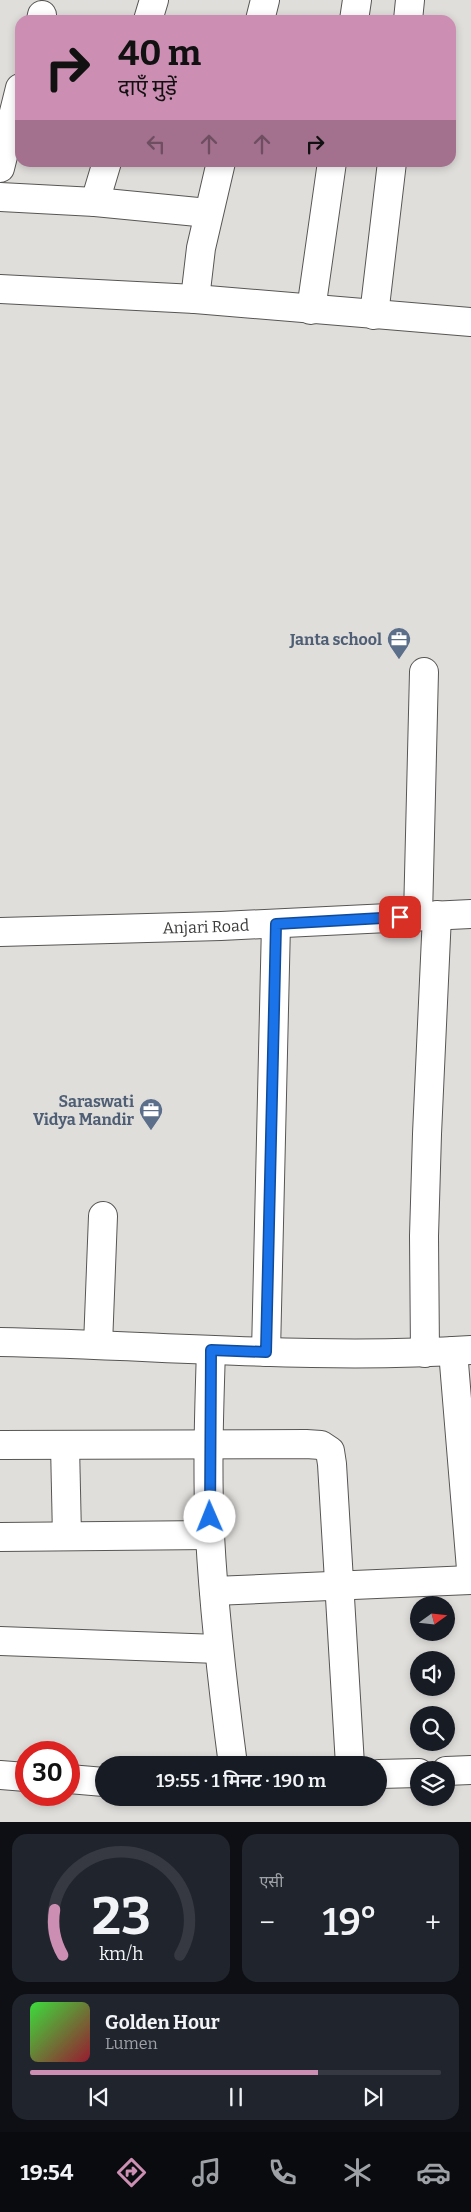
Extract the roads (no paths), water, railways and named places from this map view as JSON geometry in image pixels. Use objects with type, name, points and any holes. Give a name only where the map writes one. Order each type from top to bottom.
[{"type":"street","points":[[150,15],[154,0]]},
{"type":"street","points":[[261,15],[265,0]]},
{"type":"street","points":[[355,15],[357,0]]},
{"type":"street","points":[[408,15],[410,0]]},
{"type":"street","points":[[2,153],[13,90]]},
{"type":"street","points":[[95,202],[105,167]]},
{"type":"street","points":[[194,299],[208,212],[220,167]]},
{"type":"street","points":[[312,310],[331,167]]},
{"type":"street","points":[[374,315],[391,167]]},
{"type":"street","points":[[0,197],[95,202],[208,212]]},
{"type":"street","points":[[0,289],[194,299],[471,322]]},
{"type":"street","points":[[424,672],[428,916],[425,1353]]},
{"type":"street","name":"Anjari Road","points":[[0,932],[276,924],[471,914]]},
{"type":"street","points":[[266,1352],[276,924]]},
{"type":"street","points":[[98,1345],[103,1216]]},
{"type":"street","points":[[0,1342],[266,1352],[425,1353],[462,1351],[471,1569]]},
{"type":"street","points":[[211,1350],[210,1535],[218,1649],[232,1756]]},
{"type":"street","points":[[65,1444],[67,1536]]},
{"type":"street","points":[[0,1445],[306,1444],[322,1446],[330,1451],[349,1756]]},
{"type":"street","points":[[0,1537],[210,1535]]},
{"type":"street","points":[[214,1591],[471,1580]]},
{"type":"street","points":[[0,1641],[218,1649]]},
{"type":"street","points":[[455,1771],[471,1770]]},
{"type":"street","points":[[387,1774],[410,1773]]},
{"type":"street","points":[[0,1775],[15,1776]]},
{"type":"street","points":[[80,1781],[95,1781]]},
{"type":"place","name":"Janta school","points":[[399,660]]},
{"type":"place","name":"Saraswati Vidya Mandir","points":[[151,1131]]}]
